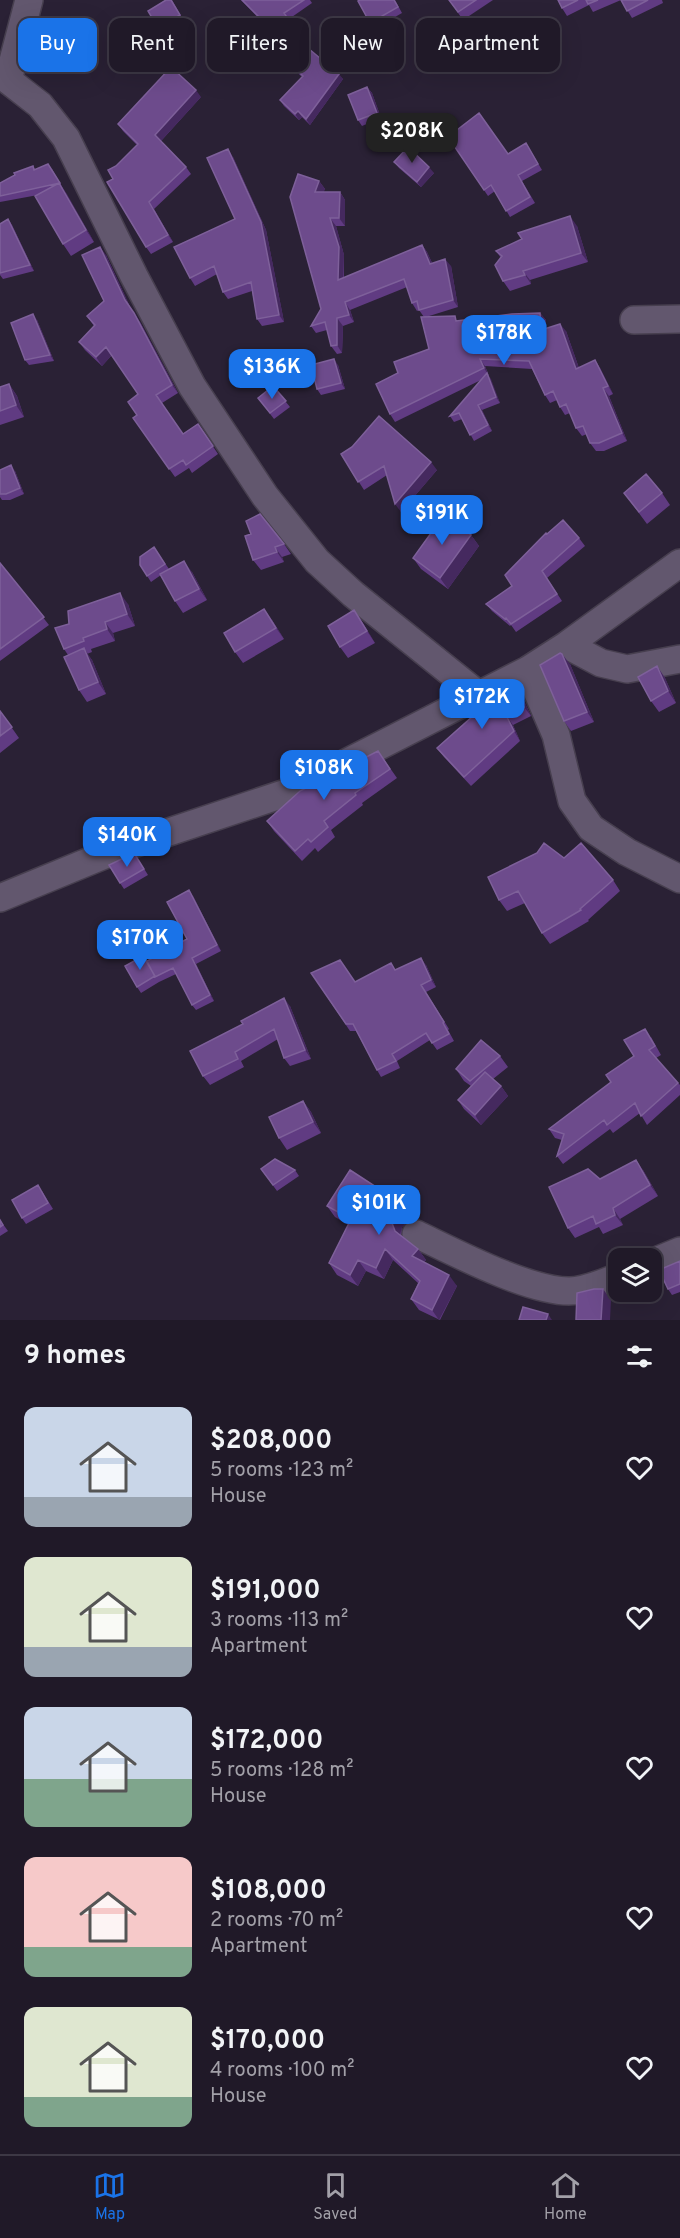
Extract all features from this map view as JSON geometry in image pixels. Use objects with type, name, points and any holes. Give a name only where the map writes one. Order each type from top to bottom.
[{"type":"street","points":[[29,0],[4,77],[40,105],[66,138],[134,276],[192,386],[265,496],[324,567],[353,594],[480,696]]},
{"type":"street","points":[[634,320],[680,319]]},
{"type":"street","points":[[0,898],[124,847],[289,792],[528,670],[567,645],[680,563]]},
{"type":"street","points":[[567,645],[601,663],[627,669],[680,659]]},
{"type":"street","points":[[528,670],[556,735],[572,801],[591,828],[627,852],[680,879]]},
{"type":"street","points":[[416,1234],[465,1257],[542,1287],[570,1291],[608,1281]]},
{"type":"street","points":[[662,1258],[680,1251]]},
{"type":"building","points":[[166,0],[171,0],[180,15],[175,18],[152,18],[148,11]]},
{"type":"building","points":[[242,0],[304,0],[284,13],[287,18],[260,18]]},
{"type":"building","points":[[394,0],[398,7],[379,18],[367,18],[358,1]]},
{"type":"building","points":[[449,0],[476,0],[458,12]]},
{"type":"building","points":[[558,0],[578,0],[562,8]]},
{"type":"building","points":[[586,0],[598,0],[588,4]]},
{"type":"building","points":[[621,0],[648,0],[627,11]]},
{"type":"building","points":[[309,49],[321,59],[321,72],[339,74],[306,119],[298,111],[295,114],[280,100],[303,76],[299,72],[309,72]]},
{"type":"building","points":[[166,72],[176,72],[196,90],[155,135],[186,167],[149,202],[168,235],[146,247],[107,182],[113,179],[108,170],[116,166],[138,144],[118,124]]},
{"type":"building","points":[[367,87],[377,113],[358,120],[348,95]]},
{"type":"building","points":[[479,113],[508,154],[526,143],[538,164],[518,175],[530,197],[506,211],[491,185],[484,190],[448,137]]},
{"type":"building","points":[[408,147],[429,167],[417,182],[394,162]]},
{"type":"building","points":[[228,149],[261,222],[279,315],[257,319],[251,282],[223,292],[214,266],[190,278],[174,247],[235,219],[207,158]]},
{"type":"building","points":[[48,164],[60,183],[0,196],[0,183],[15,175],[14,173],[33,166],[34,170]]},
{"type":"building","points":[[298,174],[319,181],[315,192],[340,192],[339,218],[330,218],[339,247],[338,280],[422,245],[430,264],[445,259],[453,300],[419,310],[417,301],[412,303],[404,279],[345,302],[349,315],[337,318],[337,345],[331,346],[325,322],[311,326],[321,309],[290,197]]},
{"type":"building","points":[[59,183],[86,230],[63,244],[35,196]]},
{"type":"building","points":[[570,216],[581,253],[523,271],[525,275],[503,281],[495,265],[502,256],[496,251],[522,239],[518,233]]},
{"type":"building","points":[[8,219],[30,265],[0,273],[0,224]]},
{"type":"building","points":[[100,247],[125,300],[172,385],[156,395],[183,434],[198,424],[213,446],[186,465],[183,460],[169,469],[133,418],[137,415],[128,402],[138,394],[106,347],[96,357],[79,342],[95,325],[87,316],[104,301],[82,255]]},
{"type":"building","points":[[540,313],[541,330],[560,324],[576,369],[595,360],[608,386],[603,388],[622,433],[599,443],[590,443],[583,426],[576,428],[566,404],[560,407],[553,391],[545,395],[529,361],[480,359],[484,368],[390,414],[376,384],[398,373],[394,362],[429,349],[421,317],[455,316],[456,321]]},
{"type":"building","points":[[33,314],[50,355],[25,360],[11,323]]},
{"type":"building","points":[[334,359],[341,383],[317,389],[311,365]]},
{"type":"building","points":[[487,373],[496,397],[478,405],[488,425],[470,435],[459,413],[450,416]]},
{"type":"building","points":[[9,384],[16,405],[0,411],[0,387]]},
{"type":"building","points":[[273,386],[286,401],[270,413],[258,398]]},
{"type":"building","points":[[379,416],[431,462],[395,504],[384,466],[358,482],[341,454],[352,447]]},
{"type":"building","points":[[11,465],[20,488],[0,494],[0,470]]},
{"type":"building","points":[[646,474],[662,493],[639,512],[624,493]]},
{"type":"building","points":[[260,514],[284,544],[275,547],[277,552],[253,560],[245,536],[251,534],[246,521]]},
{"type":"building","points":[[444,515],[471,535],[440,578],[413,558]]},
{"type":"building","points":[[563,520],[579,538],[542,571],[557,594],[511,624],[486,604],[512,586],[505,575],[546,533]]},
{"type":"building","points":[[154,547],[165,564],[147,576],[140,565],[140,557]]},
{"type":"building","points":[[184,561],[199,589],[175,601],[160,574]]},
{"type":"building","points":[[0,563],[44,617],[0,649]]},
{"type":"building","points":[[120,593],[127,614],[105,622],[107,629],[83,638],[84,641],[64,649],[55,628],[69,624],[68,611]]},
{"type":"building","points":[[264,609],[276,628],[235,652],[224,633]]},
{"type":"building","points":[[354,610],[367,631],[340,647],[328,626]]},
{"type":"building","points":[[84,648],[98,682],[79,690],[64,657]]},
{"type":"building","points":[[560,653],[587,712],[564,721],[540,665]]},
{"type":"building","points":[[657,666],[668,691],[651,701],[638,677]]},
{"type":"building","points":[[513,682],[524,707],[506,715],[514,731],[464,777],[437,748],[474,715],[469,705]]},
{"type":"building","points":[[0,711],[12,727],[0,736]]},
{"type":"building","points":[[378,751],[390,769],[355,793],[356,795],[324,821],[328,827],[311,842],[308,839],[295,851],[267,821],[300,791]]},
{"type":"building","points":[[544,843],[564,858],[581,843],[613,880],[581,910],[542,933],[518,891],[499,900],[488,877],[537,853]]},
{"type":"building","points":[[134,853],[144,869],[120,883],[109,865]]},
{"type":"building","points":[[189,890],[217,945],[192,958],[210,995],[192,1005],[173,968],[155,977],[147,961],[187,939],[167,902]]},
{"type":"building","points":[[143,956],[155,976],[137,987],[125,966]]},
{"type":"building","points":[[421,958],[431,980],[421,985],[449,1034],[432,1043],[426,1033],[392,1054],[396,1061],[377,1070],[353,1024],[346,1024],[311,973],[340,960],[355,982],[391,963],[395,970]]},
{"type":"building","points":[[284,998],[305,1050],[284,1058],[274,1029],[235,1052],[238,1059],[203,1076],[190,1051],[243,1024],[241,1021]]},
{"type":"building","points":[[645,1029],[655,1046],[649,1050],[678,1083],[641,1116],[635,1103],[607,1125],[604,1120],[557,1156],[564,1134],[549,1129],[611,1082],[606,1075],[634,1056],[624,1040]]},
{"type":"building","points":[[481,1040],[500,1056],[470,1081],[456,1069]]},
{"type":"building","points":[[485,1072],[501,1086],[475,1115],[458,1100]]},
{"type":"building","points":[[303,1101],[313,1122],[279,1138],[269,1117]]},
{"type":"building","points":[[275,1159],[295,1170],[273,1185],[261,1169]]},
{"type":"building","points":[[636,1160],[650,1185],[613,1208],[615,1215],[596,1224],[593,1216],[568,1228],[549,1187],[588,1169],[600,1179]]},
{"type":"building","points":[[350,1170],[407,1207],[394,1215],[392,1223],[395,1231],[418,1249],[412,1256],[449,1275],[432,1310],[411,1299],[420,1281],[385,1249],[376,1268],[358,1260],[350,1275],[329,1263],[351,1219],[327,1206]]},
{"type":"building","points":[[38,1185],[48,1203],[22,1218],[12,1200]]},
{"type":"building","points":[[680,1261],[680,1284],[668,1289],[662,1276],[662,1269]]},
{"type":"building","points":[[603,1289],[601,1320],[576,1320],[577,1293]]},
{"type":"building","points":[[523,1307],[548,1314],[546,1320],[519,1320]]}]
